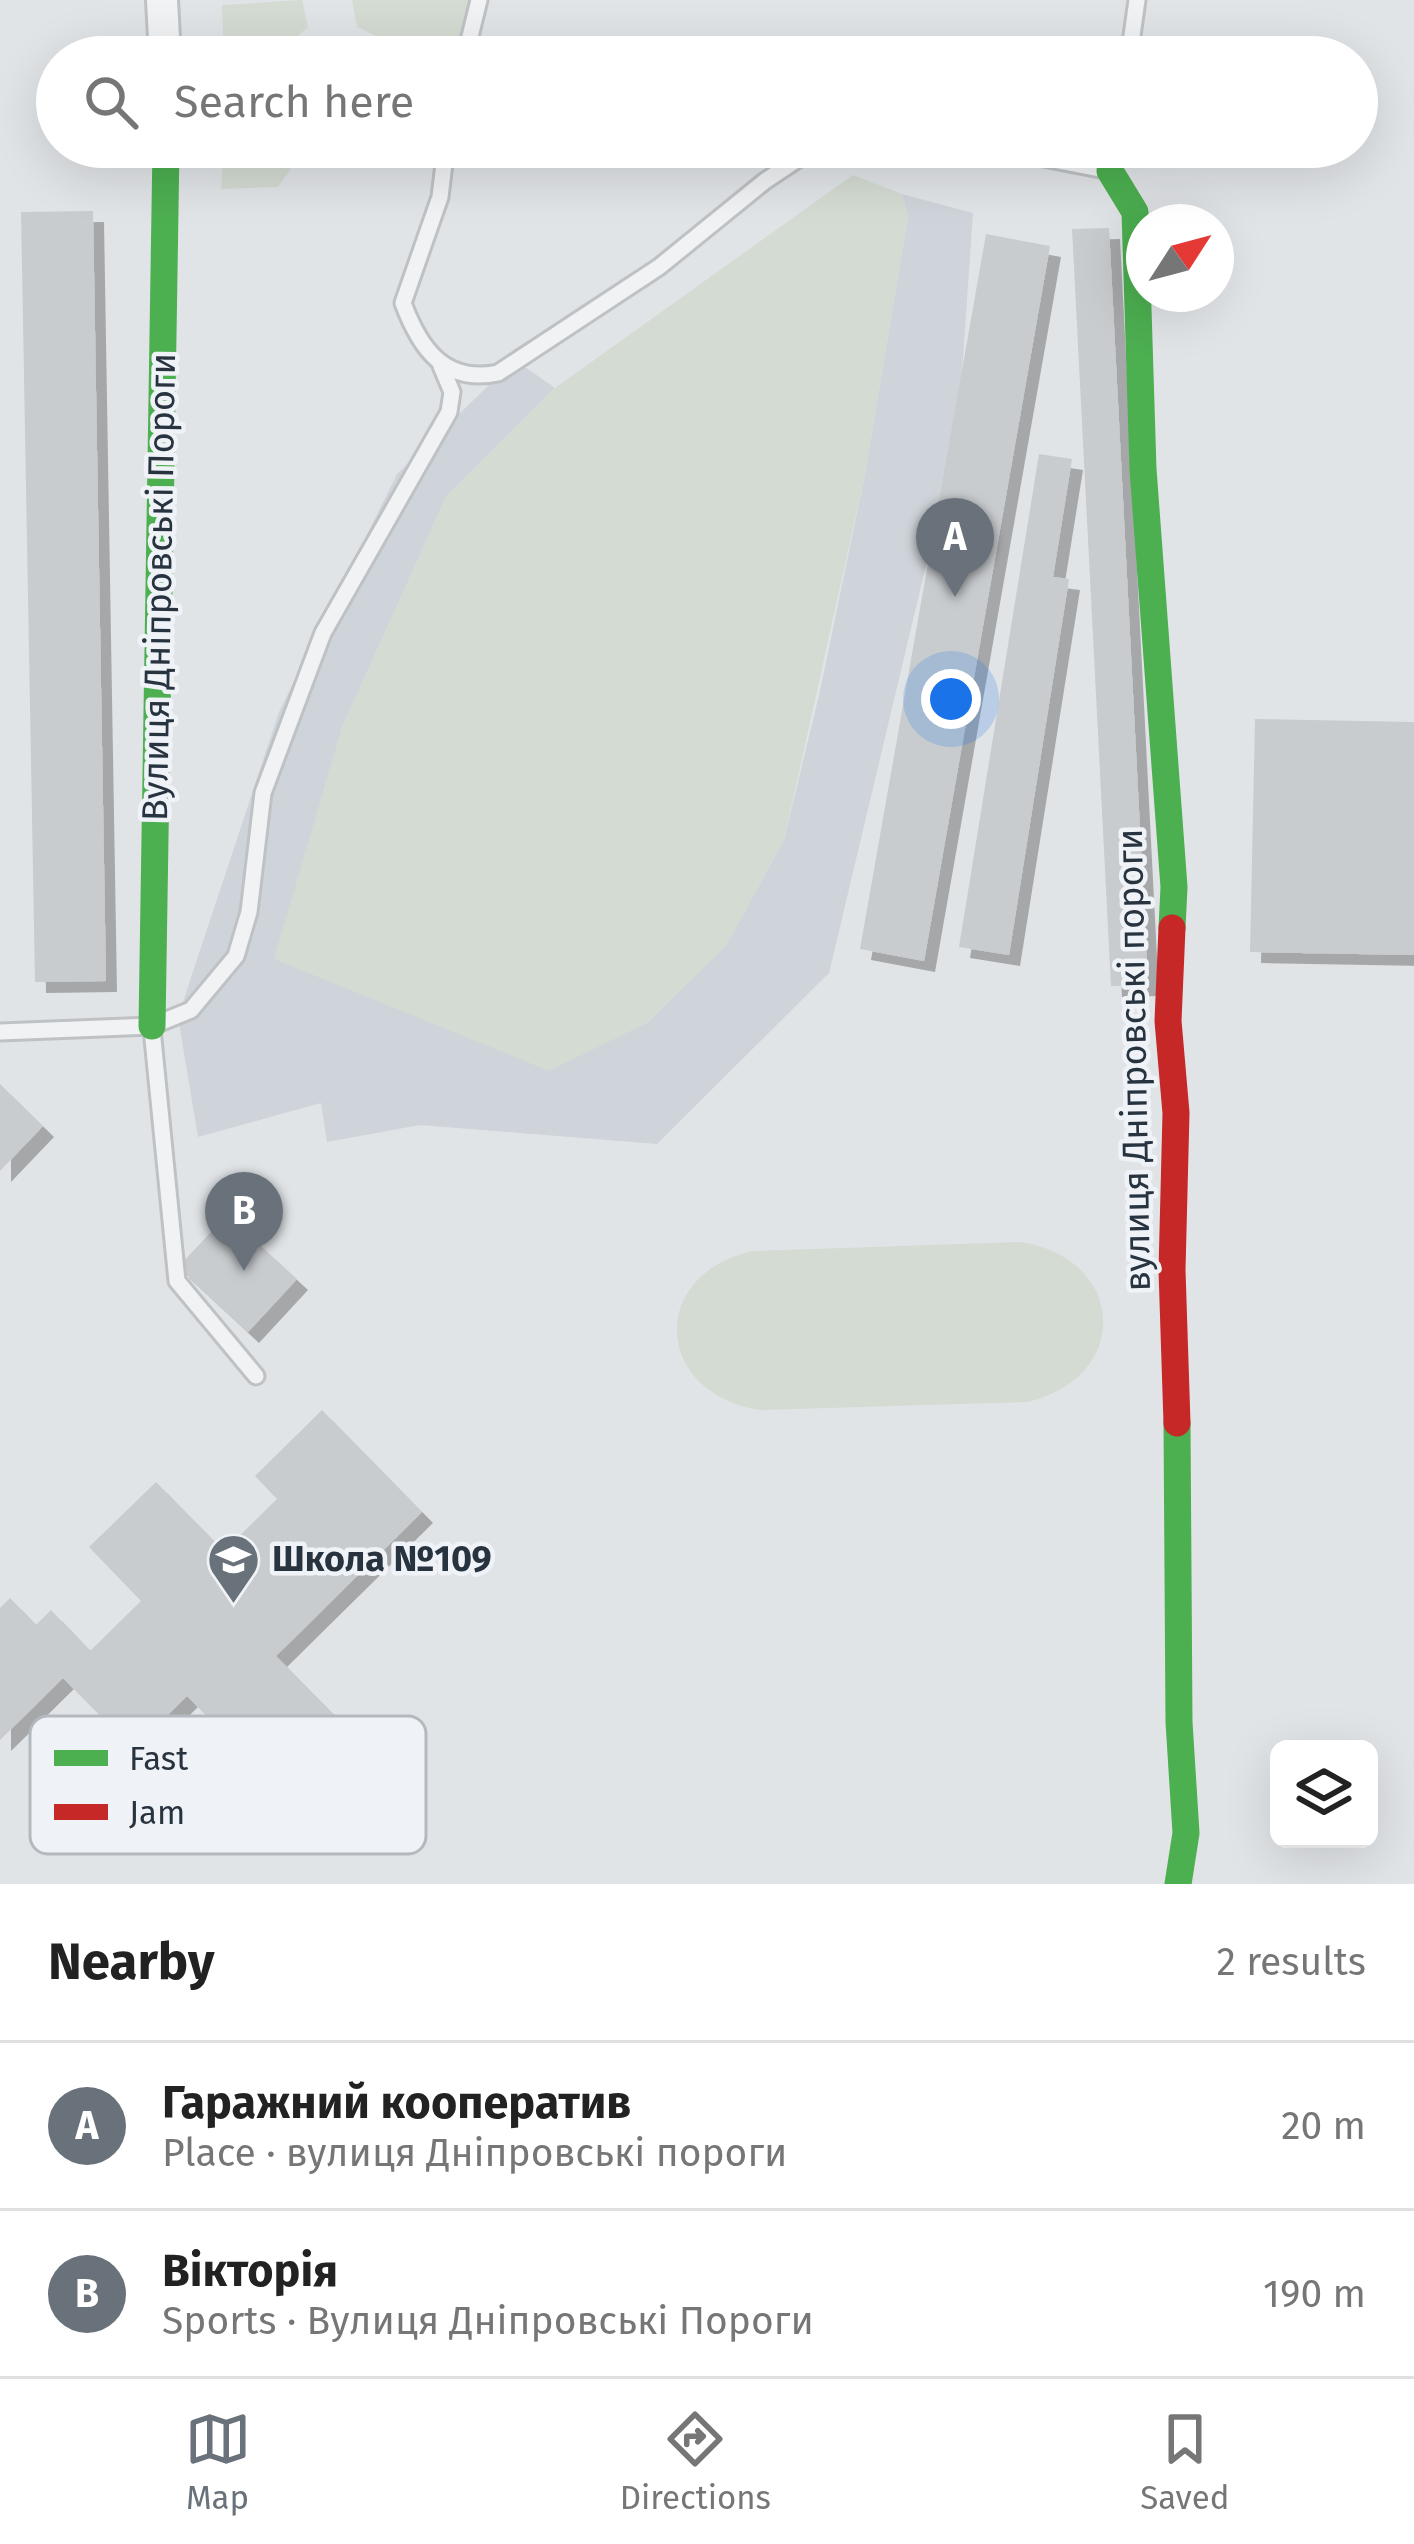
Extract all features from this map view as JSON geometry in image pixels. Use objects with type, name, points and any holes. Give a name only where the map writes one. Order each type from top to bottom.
[{"type":"street","points":[[162,0],[163,36]]},
{"type":"street","name":"Вулиця Дніпровські Пороги","points":[[152,1026],[166,168]]},
{"type":"street","name":"вулиця Дніпровські пороги","points":[[1116,168],[1135,212],[1143,469],[1174,887],[1168,1021],[1176,1113],[1173,1293],[1186,1833],[1178,1884]]},
{"type":"lane","points":[[470,36],[479,0]]},
{"type":"lane","points":[[1132,36],[1137,0]]},
{"type":"lane","points":[[0,1032],[152,1026],[191,1010],[236,956],[249,912],[263,793],[323,633],[449,412],[452,392],[412,327],[404,304],[440,197],[443,168]]},
{"type":"lane","points":[[440,367],[459,374],[498,373],[659,267],[784,168]]},
{"type":"lane","points":[[152,1026],[177,1281],[256,1376]]},
{"type":"shaded area","points":[[302,0],[308,27],[298,36],[223,36],[222,5]]},
{"type":"shaded area","points":[[352,0],[484,0],[469,36],[377,36],[357,27]]},
{"type":"shaded area","points":[[222,168],[291,168],[278,187],[221,189]]},
{"type":"shaded area","points":[[853,175],[902,194],[908,216],[865,474],[784,840],[726,945],[647,1023],[549,1071],[274,959],[341,730],[446,497],[555,388]]},
{"type":"shaded area","points":[[902,194],[973,213],[958,431],[829,973],[657,1144],[420,1125],[327,1142],[321,1103],[198,1137],[178,1017],[279,712],[397,474],[515,360],[555,388],[446,497],[341,730],[647,1023],[726,945],[784,840],[820,691],[865,474],[908,216]]},
{"type":"shaded area","points":[[1021,1242],[1056,1253],[1081,1271],[1097,1294],[1103,1319],[1099,1345],[1085,1369],[1061,1389],[1027,1402],[759,1410],[724,1399],[699,1381],[683,1358],[677,1332],[681,1307],[695,1283],[719,1264],[753,1251]]},
{"type":"building","points":[[93,211],[106,981],[35,982],[21,212]]},
{"type":"building","points":[[1109,228],[1148,985],[1111,986],[1072,229]]},
{"type":"building","points":[[986,234],[1050,246],[924,961],[860,949]]},
{"type":"building","points":[[1039,454],[1072,459],[1053,577],[1069,579],[1009,955],[959,947]]},
{"type":"building","points":[[1255,719],[1414,722],[1414,955],[1250,952]]},
{"type":"building","points":[[0,1084],[43,1126],[0,1171]]},
{"type":"building","points":[[227,1215],[297,1279],[248,1332],[178,1267]]},
{"type":"building","name":"Школа №109","points":[[322,1410],[422,1512],[276,1656],[335,1716],[207,1716],[187,1696],[167,1716],[100,1716],[63,1678],[0,1740],[0,1608],[10,1598],[36,1625],[51,1610],[90,1651],[141,1601],[89,1547],[156,1482],[224,1551],[277,1499],[255,1476]]},
{"type":"traffic: fast","points":[[152,1026],[166,168]]},
{"type":"traffic: fast","points":[[1110,171],[1135,212],[1143,469],[1174,887],[1172,928]]},
{"type":"traffic: fast","points":[[1177,1423],[1179,1722],[1186,1833],[1178,1884]]},
{"type":"traffic: jam","points":[[1172,928],[1168,1021],[1176,1113],[1172,1270],[1177,1423]]},
{"type":"place","name":"Гаражний кооператив","points":[[955,597]]},
{"type":"place","name":"Вікторія","points":[[244,1271]]},
{"type":"place","name":"Школа №109","points":[[233,1605]]}]
